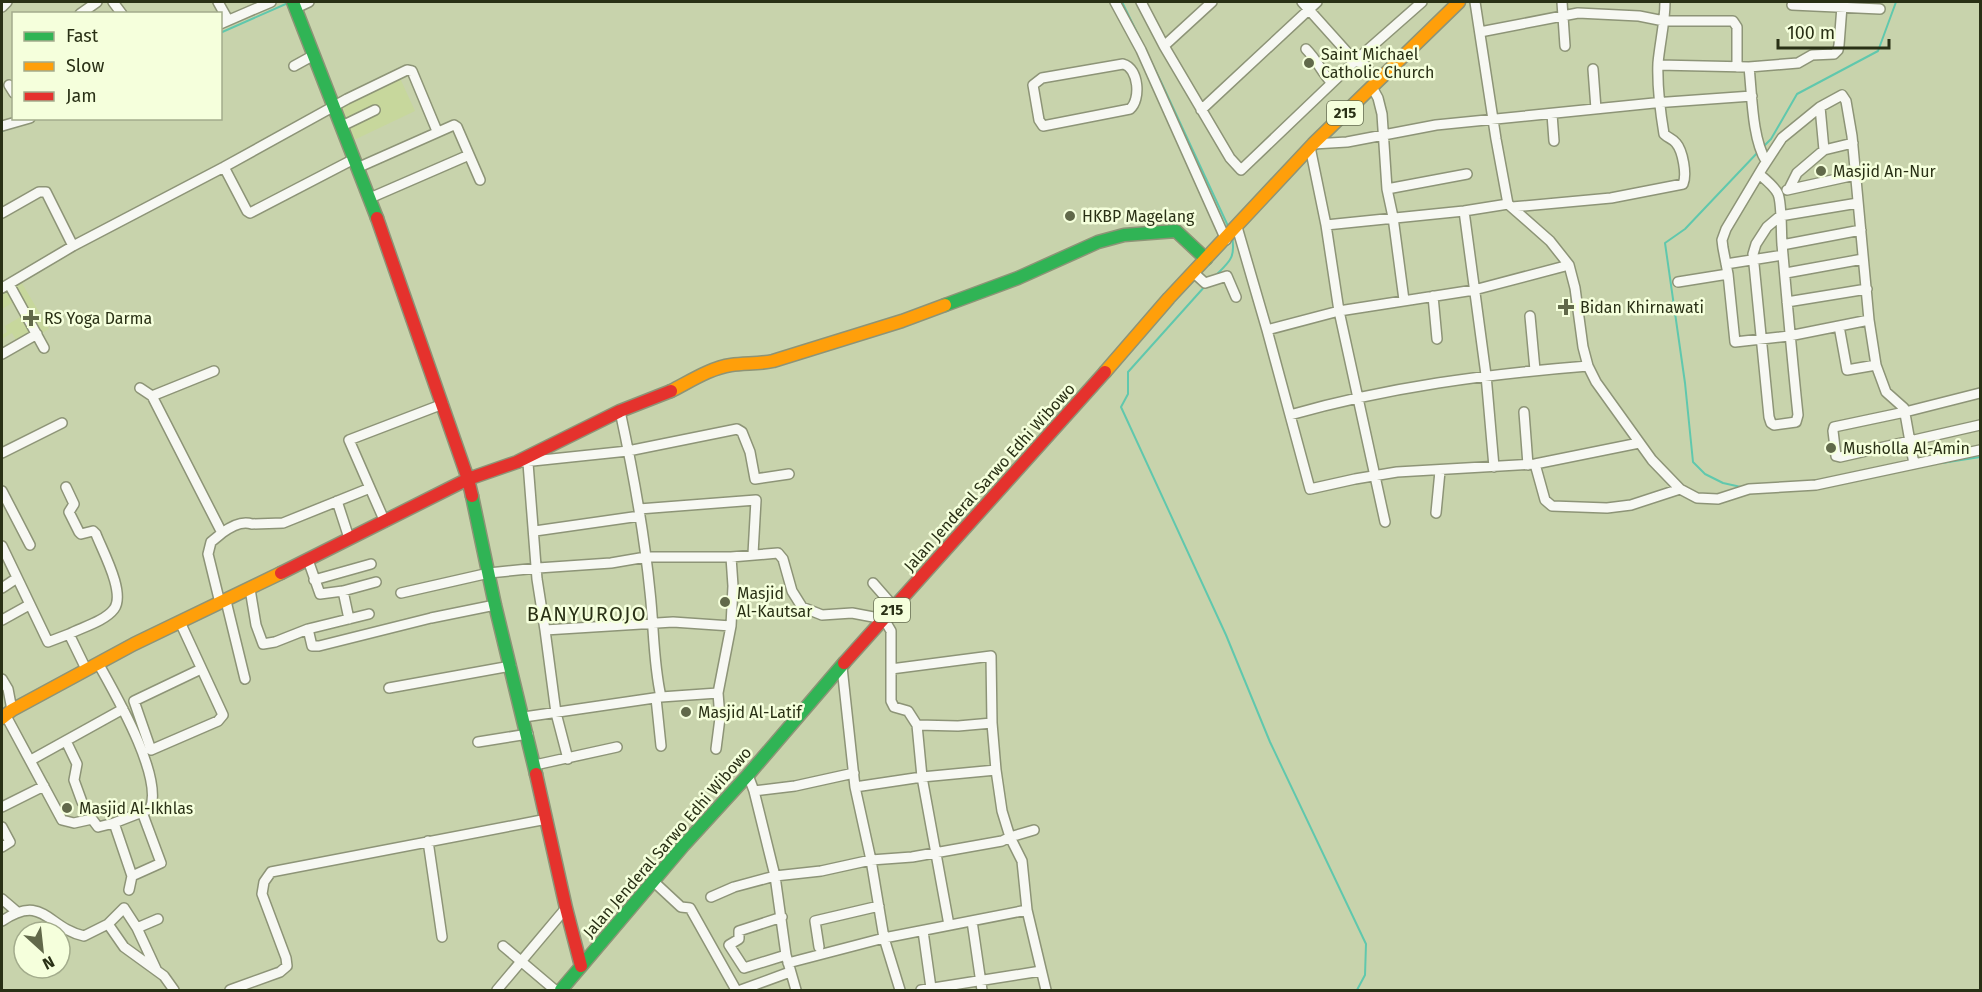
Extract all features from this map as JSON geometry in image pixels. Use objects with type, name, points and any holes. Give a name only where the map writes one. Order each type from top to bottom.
[{"type":"street","points":[[2,7],[7,2]]},
{"type":"street","points":[[83,12],[97,2]]},
{"type":"street","points":[[224,22],[271,2]]},
{"type":"street","points":[[309,2],[294,4],[370,198],[468,479],[495,605],[524,717],[581,966]]},
{"type":"street","points":[[1115,2],[1232,233],[1267,330],[1310,489],[1397,472],[1531,464],[1638,443]]},
{"type":"street","points":[[1140,2],[1230,158],[1241,170],[1332,83],[1359,63],[1422,2]]},
{"type":"street","points":[[1164,46],[1212,2]]},
{"type":"street","points":[[1202,111],[1306,5],[1317,2]]},
{"type":"street","name":"Jalan Jenderal Sarwo Edhi Wibowo","points":[[561,990],[812,698],[1206,259],[1374,81],[1459,2]]},
{"type":"street","points":[[1475,2],[1510,206],[1550,241],[1569,265],[1588,366],[1604,395],[1638,443],[1680,489],[1697,498],[1718,500],[1749,489],[1816,485],[1980,450]]},
{"type":"street","points":[[1562,2],[1565,45]]},
{"type":"street","points":[[1326,225],[1611,198],[1683,184],[1685,179],[1680,150],[1677,144],[1664,134],[1659,103],[1658,65],[1665,2]]},
{"type":"street","points":[[1306,5],[1374,81],[1384,135],[1387,189],[1404,300]]},
{"type":"street","points":[[1792,5],[1880,9]]},
{"type":"street","points":[[1658,65],[1749,67],[1798,63],[1812,55],[1834,54],[1839,45],[1842,6]]},
{"type":"street","points":[[1480,32],[1578,13],[1639,16],[1664,21],[1734,21],[1737,27],[1737,67]]},
{"type":"street","points":[[1306,49],[1320,63],[1322,73],[1332,83]]},
{"type":"street","points":[[294,66],[314,55]]},
{"type":"street","points":[[1123,64],[1128,65],[1133,71],[1137,93],[1134,106],[1130,109],[1043,126],[1039,120],[1033,85],[1042,78],[1123,64]]},
{"type":"street","points":[[1749,67],[1762,154],[1759,174],[1723,235],[1735,342],[1789,336],[1869,320]]},
{"type":"street","points":[[1593,69],[1596,109]]},
{"type":"street","points":[[44,348],[5,286],[73,246],[334,106],[407,70],[411,70],[437,131]]},
{"type":"street","points":[[1137,93],[1157,88]]},
{"type":"street","points":[[1762,154],[1820,107],[1844,95],[1853,143],[1869,320],[1876,365],[1886,392],[1903,406],[1914,464]]},
{"type":"street","points":[[1385,522],[1339,311],[1312,145],[1347,142],[1436,125],[1752,96]]},
{"type":"street","points":[[1820,107],[1824,150]]},
{"type":"street","points":[[342,126],[375,110]]},
{"type":"street","points":[[1552,114],[1554,141]]},
{"type":"street","points":[[2,126],[23,120]]},
{"type":"street","points":[[224,167],[250,213],[356,164],[454,124],[480,180]]},
{"type":"street","points":[[1789,189],[1797,173],[1824,150],[1853,143]]},
{"type":"street","points":[[370,198],[469,155]]},
{"type":"street","points":[[1387,189],[1467,174]]},
{"type":"street","points":[[1759,174],[1778,194],[1780,216],[1782,245],[1785,273],[1789,336],[1797,419],[1794,422],[1772,425],[1754,260],[1756,244],[1767,227],[1780,216],[1858,203]]},
{"type":"street","points":[[1778,194],[1789,189],[1855,175]]},
{"type":"street","points":[[2,213],[39,192],[46,192],[73,246]]},
{"type":"street","points":[[1464,211],[1486,375],[1494,467]]},
{"type":"street","points":[[1782,245],[1861,230]]},
{"type":"street","points":[[7,714],[86,669],[468,479],[523,462],[620,411],[662,395],[717,369],[730,365],[760,364],[772,361],[902,321],[1018,278],[1074,252],[1124,235],[1176,231],[1206,259]]},
{"type":"street","points":[[1678,282],[1754,260],[1783,255]]},
{"type":"street","points":[[1785,273],[1863,259]]},
{"type":"street","points":[[1267,330],[1339,311],[1474,290],[1569,265]]},
{"type":"street","points":[[1194,273],[1205,283],[1227,276],[1236,297]]},
{"type":"street","points":[[1787,302],[1867,289]]},
{"type":"street","points":[[1433,296],[1437,339]]},
{"type":"street","points":[[1530,316],[1535,370]]},
{"type":"street","points":[[1839,327],[1847,370],[1876,365]]},
{"type":"street","points":[[2,354],[37,334]]},
{"type":"street","points":[[1290,415],[1357,397],[1425,384],[1486,375],[1588,366]]},
{"type":"street","points":[[152,396],[214,371]]},
{"type":"street","points":[[140,388],[152,396],[222,533]]},
{"type":"street","points":[[1980,393],[1834,427],[1836,456],[1910,442],[1980,425]]},
{"type":"street","points":[[384,522],[349,440],[443,404]]},
{"type":"street","points":[[620,411],[640,513],[646,557],[661,746]]},
{"type":"street","points":[[1524,412],[1531,464],[1545,500],[1552,506],[1607,508],[1631,506],[1680,489]]},
{"type":"street","points":[[2,453],[62,423]]},
{"type":"street","points":[[523,462],[628,451],[736,429],[742,432],[746,439],[755,479],[753,555]]},
{"type":"street","points":[[523,462],[535,531],[540,609],[556,713],[568,759]]},
{"type":"street","points":[[1436,513],[1440,471]]},
{"type":"street","points":[[755,479],[789,474]]},
{"type":"street","points":[[2,546],[48,642],[102,618],[115,608],[117,584],[96,534],[93,531],[81,534],[79,532],[69,512],[74,504],[66,487]]},
{"type":"street","points":[[245,679],[208,554],[211,542],[233,526],[247,522],[252,524],[283,523],[370,488]]},
{"type":"street","points":[[2,491],[30,545]]},
{"type":"street","points":[[535,531],[640,513],[756,500]]},
{"type":"street","points":[[337,501],[349,538]]},
{"type":"street","points":[[401,592],[489,573],[611,563],[646,557],[731,557],[780,554],[797,601],[809,612],[822,615],[852,612],[884,619],[891,631],[891,703],[896,708],[908,711],[917,725],[922,777],[949,925]]},
{"type":"street","points":[[716,749],[720,718],[718,693],[731,626],[733,586],[731,557]]},
{"type":"street","points":[[308,560],[320,594],[343,591],[376,582]]},
{"type":"street","points":[[314,580],[371,564]]},
{"type":"street","points":[[2,588],[17,578]]},
{"type":"street","points":[[873,583],[894,608]]},
{"type":"street","points":[[250,589],[256,625],[263,644],[275,642],[308,629],[369,614]]},
{"type":"street","points":[[343,591],[349,619]]},
{"type":"street","points":[[2,620],[29,605]]},
{"type":"street","points":[[308,629],[311,643],[315,647],[431,618],[495,605]]},
{"type":"street","points":[[180,622],[223,712],[222,718],[151,750],[134,701],[201,669]]},
{"type":"street","points":[[544,630],[673,622],[731,626]]},
{"type":"street","points":[[69,634],[86,669]]},
{"type":"street","points":[[891,669],[990,656],[992,658],[992,723],[1002,811],[1010,837],[1022,861],[1027,910],[1046,990]]},
{"type":"street","points":[[2,679],[8,689],[7,714],[62,820],[74,823],[92,819],[98,827],[142,812],[150,808],[152,803],[151,784],[144,757],[123,709],[98,663]]},
{"type":"street","points":[[389,688],[511,666]]},
{"type":"street","points":[[842,666],[855,787],[871,860],[884,938],[900,990]]},
{"type":"street","points":[[524,717],[658,697],[718,693]]},
{"type":"street","points":[[31,760],[123,709]]},
{"type":"street","points":[[917,725],[958,726],[992,723]]},
{"type":"street","points":[[478,742],[528,734]]},
{"type":"street","points":[[66,741],[77,764],[74,780],[82,802]]},
{"type":"street","points":[[535,765],[617,747]]},
{"type":"street","points":[[855,787],[922,777],[996,770]]},
{"type":"street","points":[[754,791],[795,786],[854,773]]},
{"type":"street","points":[[748,775],[775,876],[788,963],[796,990]]},
{"type":"street","points":[[2,807],[44,786]]},
{"type":"street","points":[[132,876],[161,863],[142,812]]},
{"type":"street","points":[[235,989],[280,972],[287,966],[262,894],[264,882],[271,872],[547,819]]},
{"type":"street","points":[[114,823],[132,876],[129,890]]},
{"type":"street","points":[[2,827],[10,842],[2,847]]},
{"type":"street","points":[[711,897],[734,887],[775,876],[821,871],[871,860],[912,856],[1002,841],[1034,830]]},
{"type":"street","points":[[428,841],[442,937]]},
{"type":"street","points":[[653,881],[681,907],[690,908],[736,990]]},
{"type":"street","points":[[2,899],[16,911]]},
{"type":"street","points":[[819,947],[815,921],[879,906]]},
{"type":"street","points":[[2,921],[16,911],[24,909],[38,912],[84,936],[108,924],[124,908],[137,928],[153,968]]},
{"type":"street","points":[[497,990],[566,908]]},
{"type":"street","points":[[782,917],[739,931],[739,939],[729,945],[744,968],[788,963],[884,938],[1027,910]]},
{"type":"street","points":[[137,928],[158,919]]},
{"type":"street","points":[[972,921],[981,986]]},
{"type":"street","points":[[108,924],[124,947],[166,977],[174,990]]},
{"type":"street","points":[[923,931],[931,988]]},
{"type":"street","points":[[503,946],[555,990]]},
{"type":"street","points":[[741,990],[788,963]]},
{"type":"street","points":[[921,990],[981,986],[1041,971]]},
{"type":"shaded area","points":[[399,76],[415,111],[354,140],[340,106]]},
{"type":"shaded area","name":"RS Yoga Darma","points":[[20,280],[49,329],[2,356],[17,342],[12,333],[2,339],[2,335],[7,332],[2,319],[5,326],[22,316],[14,302],[2,309],[2,290]]},
{"type":"waterway","points":[[1122,2],[1228,226]]},
{"type":"waterway","points":[[1763,147],[1771,139],[1797,94],[1878,51],[1896,2]]},
{"type":"waterway","points":[[222,32],[288,3]]},
{"type":"waterway","points":[[2,131],[10,128]]},
{"type":"waterway","points":[[1741,487],[1723,483],[1705,474],[1693,462],[1685,383],[1665,243],[1685,229],[1759,151]]},
{"type":"waterway","points":[[1214,277],[1224,268],[1232,255],[1232,236]]},
{"type":"waterway","points":[[1206,285],[1128,372],[1128,394],[1121,407],[1226,635],[1270,742],[1366,944],[1365,975],[1357,990]]},
{"type":"waterway","points":[[1942,463],[1980,457]]},
{"type":"traffic: fast","points":[[293,2],[377,218]]},
{"type":"traffic: fast","points":[[945,305],[1018,278],[1098,242],[1124,235],[1176,231],[1206,259]]},
{"type":"traffic: fast","points":[[472,496],[495,605],[536,774]]},
{"type":"traffic: fast","points":[[561,990],[683,846],[748,775],[844,663]]},
{"type":"traffic: slow","points":[[1105,372],[1169,298],[1313,144],[1459,2]]},
{"type":"traffic: slow","points":[[671,391],[715,369],[773,361],[902,321],[945,305]]},
{"type":"traffic: slow","points":[[2,718],[12,710],[134,644],[281,573]]},
{"type":"traffic: jam","points":[[377,218],[472,496]]},
{"type":"traffic: jam","points":[[844,663],[1105,372]]},
{"type":"traffic: jam","points":[[281,573],[468,479],[517,462],[620,411],[671,391]]},
{"type":"traffic: jam","points":[[536,774],[581,966]]},
{"type":"place","name":"Saint Michael Catholic Church","points":[[1309,63]]},
{"type":"place","name":"Masjid An-Nur","points":[[1821,171]]},
{"type":"place","name":"HKBP Magelang","points":[[1070,216]]},
{"type":"place","name":"Bidan Khirnawati","points":[[1566,307]]},
{"type":"place","name":"RS Yoga Darma","points":[[31,318]]},
{"type":"place","name":"Musholla Al-Amin","points":[[1831,448]]},
{"type":"place","name":"Masjid Al-Kautsar","points":[[725,602]]},
{"type":"place","name":"Masjid Al-Latif","points":[[686,712]]},
{"type":"place","name":"Masjid Al-Ikhlas","points":[[67,808]]},
{"type":"district","name":"BANYUROJO","points":[[587,614]]}]
